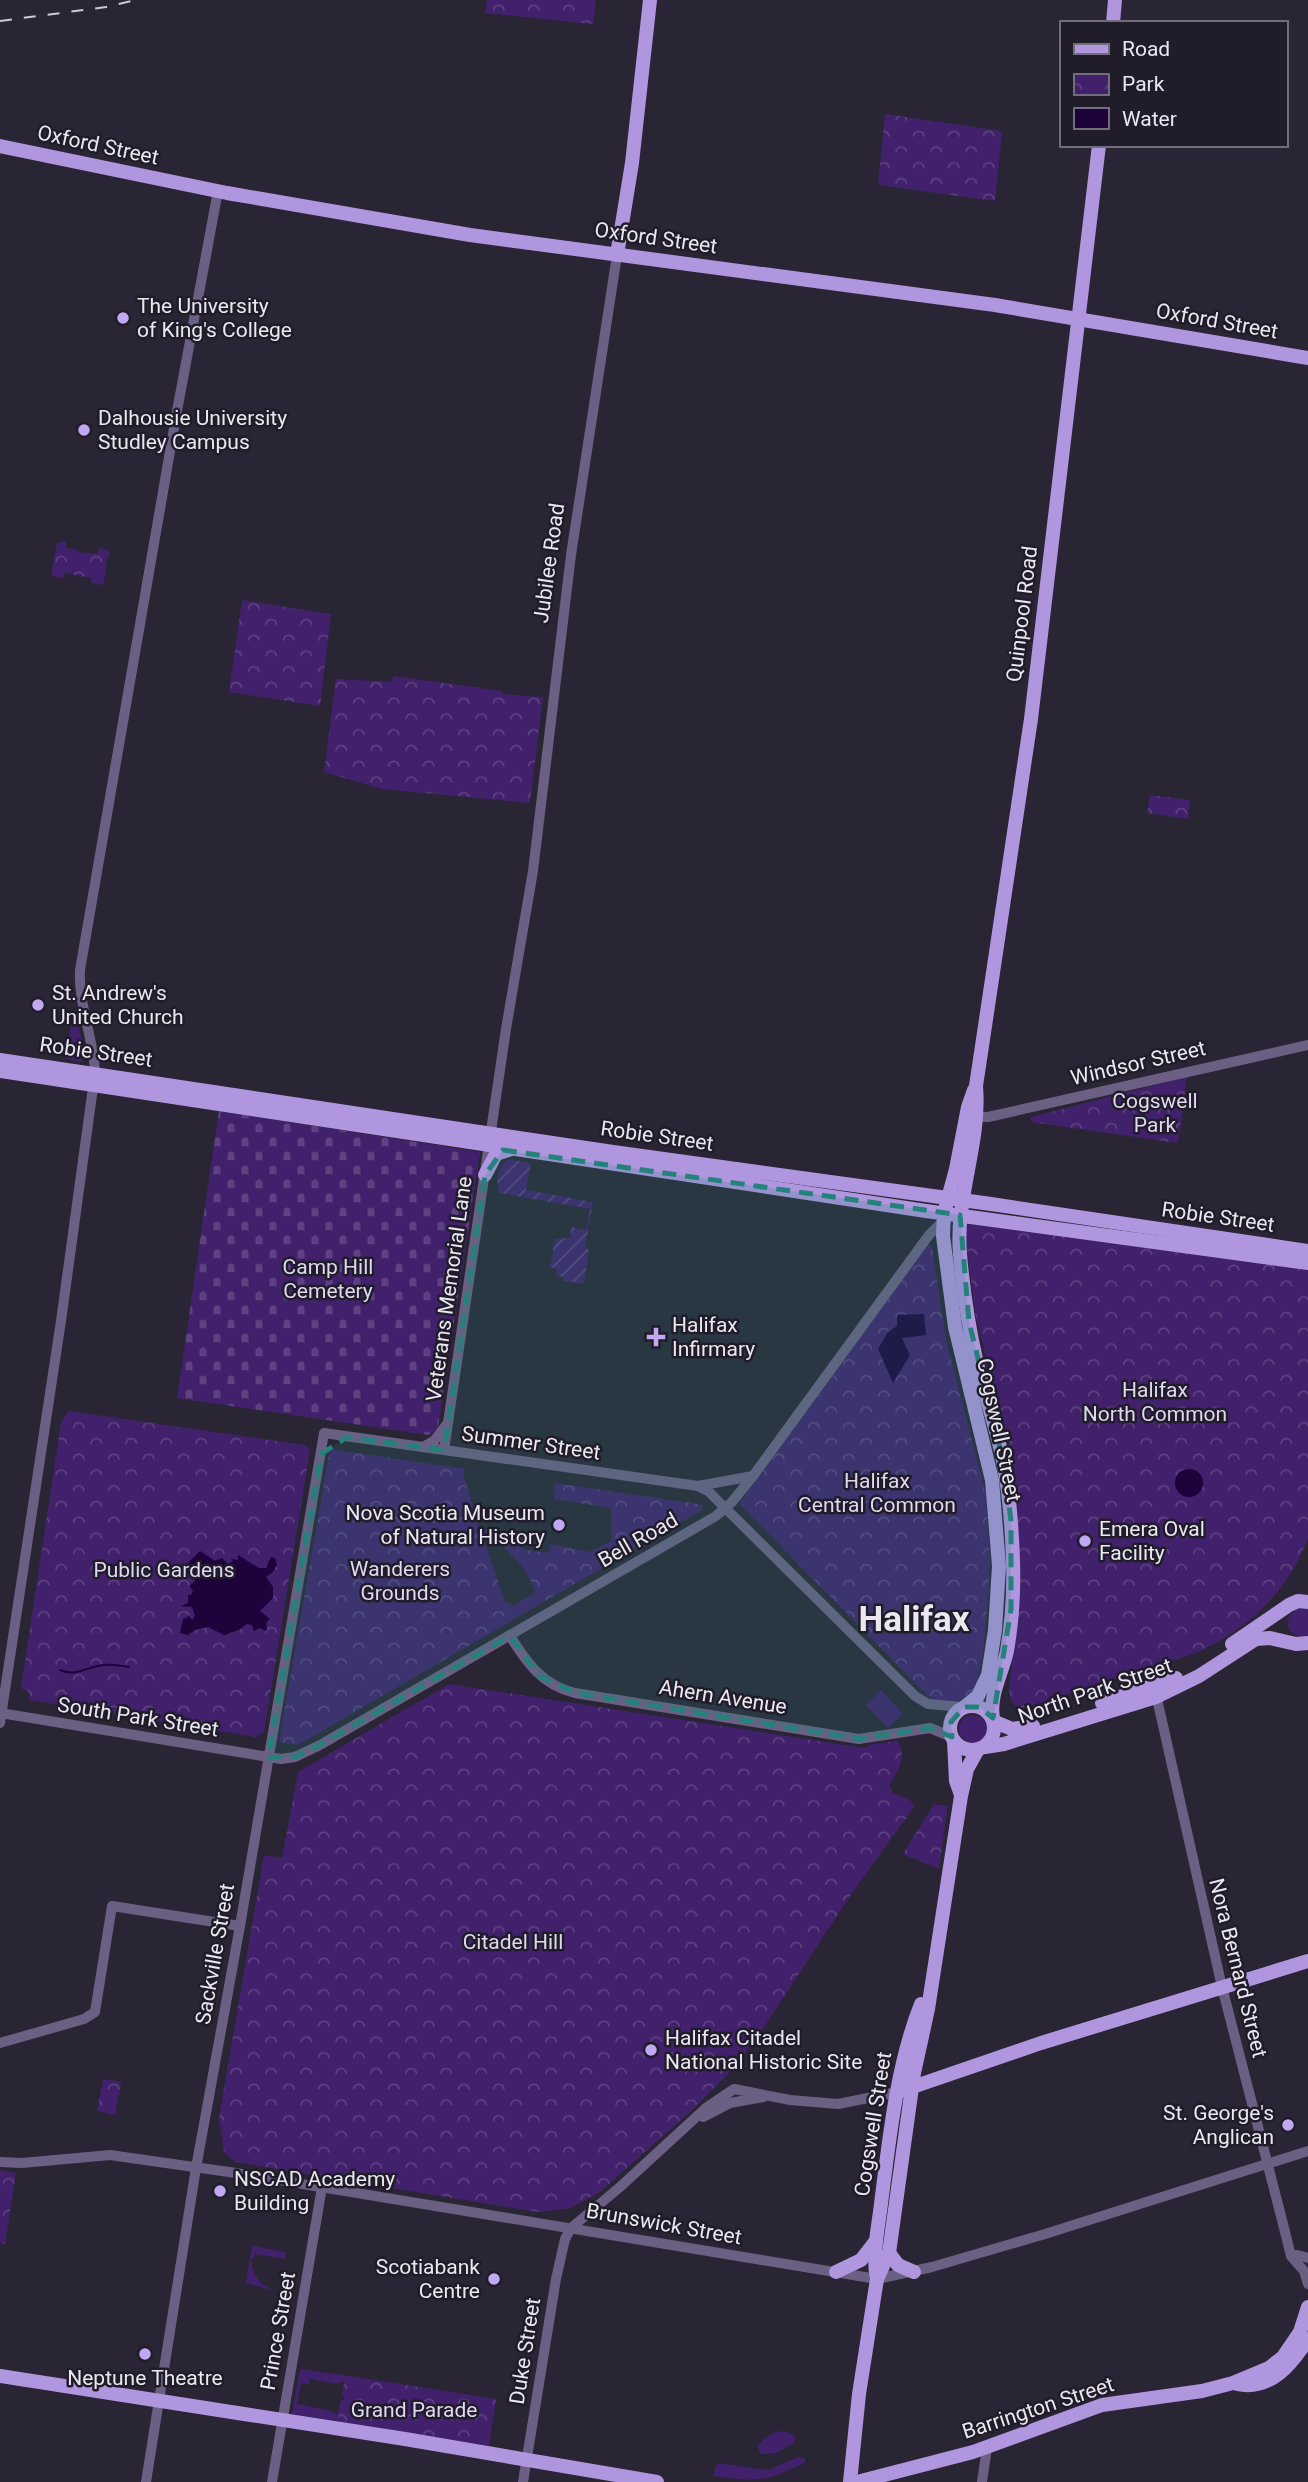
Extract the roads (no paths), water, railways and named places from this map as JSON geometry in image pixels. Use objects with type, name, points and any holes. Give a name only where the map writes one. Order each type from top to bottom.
[{"type":"main road","name":"Jubilee Road","points":[[617,255],[632,163],[650,0]]},
{"type":"main road","points":[[1113,21],[1115,0]]},
{"type":"main road","name":"Oxford Street","points":[[0,146],[218,191],[470,234],[860,286],[1079,319],[1308,358]]},
{"type":"main road","name":"Quinpool Road","points":[[947,1215],[956,1199],[977,1117],[976,1086],[1031,719],[1099,147]]},
{"type":"main road","name":"Robie Street","points":[[0,1060],[95,1079],[491,1139],[672,1158],[1308,1251]]},
{"type":"main road","name":"Robie Street","points":[[0,1071],[95,1079]]},
{"type":"main road","name":"Quinpool Road","points":[[963,1168],[968,1107],[976,1086]]},
{"type":"main road","name":"Robie Street","points":[[491,1139],[513,1149],[947,1215],[1308,1263]]},
{"type":"main road","points":[[485,1175],[496,1154],[513,1149]]},
{"type":"main road","points":[[929,1196],[963,1168],[979,1193],[991,1204]]},
{"type":"main road","name":"Cogswell Street","points":[[947,1215],[945,1258],[955,1327],[992,1480],[999,1566],[995,1630],[988,1675],[978,1696],[965,1707]]},
{"type":"main road","name":"Cogswell Street","points":[[947,1215],[960,1252],[969,1322],[1004,1464],[1011,1521],[1011,1609],[1006,1651],[992,1703],[994,1720]]},
{"type":"main road","name":"North Park Street","points":[[994,1720],[1012,1729],[1026,1729],[1155,1692],[1195,1669],[1289,1606],[1307,1587]]},
{"type":"main road","points":[[1290,1641],[1280,1628],[1280,1618],[1289,1606],[1308,1602]]},
{"type":"main road","name":"North Park Street","points":[[981,1749],[1004,1744],[1199,1676],[1256,1639],[1308,1643]]},
{"type":"main road","points":[[965,1707],[985,1709],[994,1720],[993,1735],[981,1749],[964,1749],[953,1739],[951,1722],[965,1707]]},
{"type":"main road","name":"Cogswell Street","points":[[953,1739],[956,1781],[961,1796]]},
{"type":"main road","name":"Cogswell Street","points":[[850,2482],[859,2394],[877,2279],[889,2253],[908,2041],[931,1980],[967,1769],[981,1749]]},
{"type":"main road","points":[[905,2090],[1041,2043],[1308,1961]]},
{"type":"main road","name":"Cogswell Street","points":[[877,2279],[874,2263],[877,2237],[905,2090]]},
{"type":"main road","points":[[836,2272],[861,2260],[877,2237]]},
{"type":"main road","points":[[889,2253],[898,2265],[914,2272]]},
{"type":"main road","name":"Barrington Street","points":[[857,2482],[987,2448],[1102,2405],[1202,2391],[1233,2383],[1269,2368],[1283,2357],[1300,2332],[1308,2307]]},
{"type":"main road","name":"Barrington Street","points":[[1233,2383],[1252,2385],[1276,2376],[1290,2365],[1308,2339]]},
{"type":"main road","points":[[0,2376],[657,2482]]},
{"type":"street","points":[[0,1716],[95,1079],[90,1032],[79,981],[80,970],[218,191]]},
{"type":"street","name":"Jubilee Road","points":[[491,1139],[533,871],[568,579],[617,255]]},
{"type":"street","name":"Windsor Street","points":[[977,1117],[988,1117],[1308,1045]]},
{"type":"street","name":"Veterans Memorial Lane","points":[[444,1450],[491,1139]]},
{"type":"street","name":"Bell Road","points":[[268,1758],[295,1757],[320,1745],[726,1509],[929,1235],[947,1215],[956,1199]]},
{"type":"street","points":[[423,1447],[440,1435],[449,1422]]},
{"type":"street","name":"Summer Street","points":[[324,1433],[698,1486]]},
{"type":"street","name":"Sackville Street","points":[[146,2482],[196,2168],[324,1433]]},
{"type":"street","points":[[321,1454],[347,1437]]},
{"type":"street","points":[[698,1486],[753,1476]]},
{"type":"street","points":[[698,1486],[708,1491],[915,1696],[928,1704],[965,1707]]},
{"type":"street","name":"Ahern Avenue","points":[[510,1636],[539,1676],[555,1686],[575,1693],[859,1739],[930,1728],[953,1739]]},
{"type":"street","name":"Nora Bernard Street","points":[[1155,1692],[1222,1987],[1292,2256],[1304,2271],[1308,2284]]},
{"type":"street","name":"South Park Street","points":[[0,1716],[268,1758]]},
{"type":"street","points":[[0,2043],[89,2017],[94,2012],[112,1906],[240,1926]]},
{"type":"street","points":[[571,2228],[694,2122],[706,2108],[734,2089],[838,2104],[905,2090]]},
{"type":"street","name":"Brunswick Street","points":[[0,2162],[22,2163],[110,2155],[877,2279],[914,2272],[1045,2234],[1308,2151]]},
{"type":"street","name":"Prince Street","points":[[272,2482],[322,2188]]},
{"type":"street","name":"Duke Street","points":[[523,2482],[556,2279],[565,2239],[571,2228]]},
{"type":"street","points":[[1292,2256],[1308,2258]]},
{"type":"street","points":[[982,2482],[987,2448]]},
{"type":"water","points":[[924,1314],[926,1335],[902,1338],[910,1355],[893,1383],[878,1349],[888,1332],[897,1326],[897,1315]]},
{"type":"water","points":[[1189,1469],[1199,1473],[1203,1483],[1199,1493],[1189,1497],[1179,1493],[1175,1483],[1179,1473]]},
{"type":"water","points":[[200,1551],[215,1561],[222,1558],[228,1564],[233,1561],[231,1559],[238,1560],[238,1555],[259,1568],[266,1568],[271,1557],[275,1558],[277,1565],[266,1577],[273,1587],[273,1598],[260,1611],[270,1619],[266,1623],[267,1631],[259,1628],[254,1631],[252,1625],[247,1624],[224,1635],[208,1627],[188,1635],[180,1633],[183,1619],[188,1615],[192,1620],[195,1616],[192,1607],[181,1606],[188,1603],[188,1595],[193,1591],[189,1586],[195,1581],[187,1564]]},
{"type":"waterway","points":[[60,1670],[72,1673],[108,1665],[129,1667]]},
{"type":"railway","points":[[0,21],[106,7],[136,0]]},
{"type":"place","name":"The University of King's College","points":[[123,318]]},
{"type":"place","name":"Dalhousie University Studley Campus","points":[[84,430]]},
{"type":"place","name":"St. Andrew's United Church","points":[[38,1005]]},
{"type":"place","name":"Halifax Infirmary","points":[[656,1337]]},
{"type":"place","name":"Nova Scotia Museum of Natural History","points":[[559,1525]]},
{"type":"place","name":"Emera Oval Facility","points":[[1085,1541]]},
{"type":"place","name":"Halifax Citadel National Historic Site","points":[[651,2050]]},
{"type":"place","name":"St. George's Anglican","points":[[1288,2125]]},
{"type":"place","name":"NSCAD Academy Building","points":[[220,2191]]},
{"type":"place","name":"Scotiabank Centre","points":[[494,2279]]},
{"type":"place","name":"Neptune Theatre","points":[[145,2354]]},
{"type":"district","name":"Halifax","points":[[914,1619]]},
{"type":"park label","name":"Cogswell Park","points":[[1155,1113]]},
{"type":"park label","name":"Camp Hill Cemetery","points":[[328,1279]]},
{"type":"park label","name":"Halifax North Common","points":[[1155,1402]]},
{"type":"park label","name":"Halifax Central Common","points":[[877,1493]]},
{"type":"park label","name":"Public Gardens","points":[[164,1570]]},
{"type":"park label","name":"Wanderers Grounds","points":[[400,1581]]},
{"type":"park label","name":"Citadel Hill","points":[[513,1942]]},
{"type":"park label","name":"Grand Parade","points":[[414,2410]]}]
